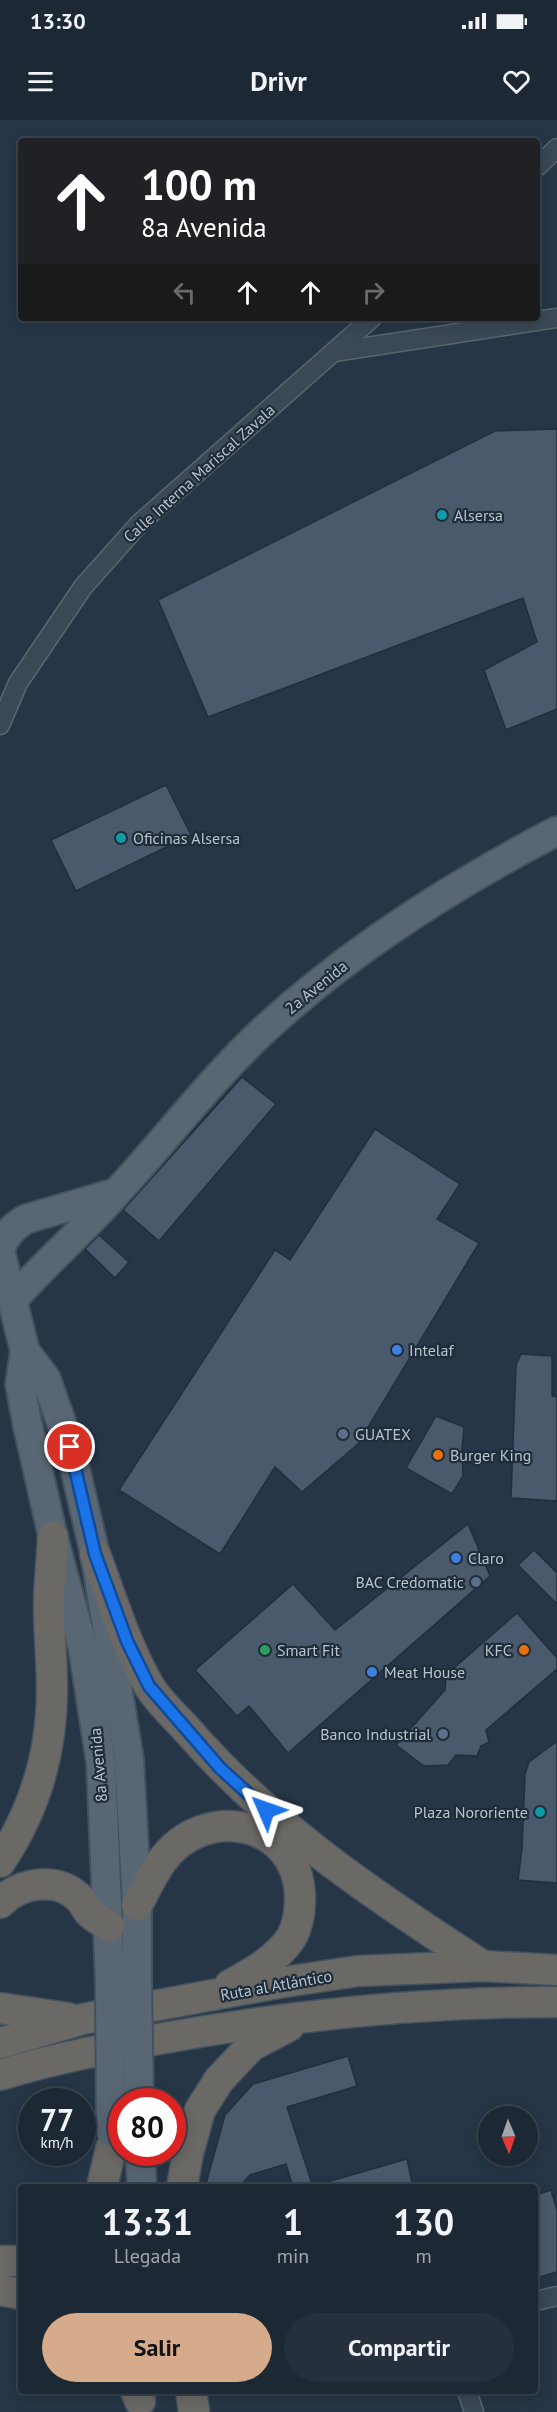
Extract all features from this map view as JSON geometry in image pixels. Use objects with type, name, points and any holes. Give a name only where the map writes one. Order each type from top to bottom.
[{"type":"highway","points":[[0,1862],[24,1822],[35,1797],[47,1748],[52,1689],[49,1606],[53,1537]]},
{"type":"highway","points":[[95,1554],[127,1641],[149,1686],[220,1768],[266,1810],[359,1885],[483,1966]]},
{"type":"highway","points":[[137,1905],[162,1860],[181,1843],[206,1829],[226,1825],[248,1827],[268,1836],[285,1852],[296,1872],[300,1888],[299,1916],[291,1937],[277,1954],[256,1971],[211,1996]]},
{"type":"highway","points":[[0,1903],[23,1887],[42,1884],[63,1887],[78,1897],[89,1912],[109,1926]]},
{"type":"highway","name":"Ruta al Atlántico","points":[[0,2043],[83,2019],[278,1983],[358,1971],[483,1966],[557,1970]]},
{"type":"highway","name":"Ruta al Atlántico","points":[[0,2075],[80,2053],[309,2015],[465,2003],[557,2002]]},
{"type":"highway","points":[[0,2008],[83,2019]]},
{"type":"highway","points":[[183,2184],[197,2119],[219,2080],[251,2046],[309,2015]]},
{"type":"highway","points":[[103,2184],[111,2166]]},
{"type":"highway","points":[[0,2261],[18,2261]]},
{"type":"highway","points":[[0,2290],[18,2293]]},
{"type":"highway","points":[[191,2394],[194,2412]]},
{"type":"main road","name":"2a Avenida","points":[[12,1301],[44,1265],[117,1193],[264,1031],[322,981],[382,935],[449,892],[557,831]]},
{"type":"main road","points":[[0,1251],[5,1237],[26,1219],[117,1193]]},
{"type":"main road","name":"8a Avenida","points":[[0,1251],[25,1351],[46,1379],[70,1447],[95,1554],[129,1759],[137,1905],[124,1980],[122,2088]]},
{"type":"main road","name":"8a Avenida","points":[[25,1351],[20,1384],[53,1537],[83,1648],[101,1762],[109,1926],[124,1980],[137,2088]]},
{"type":"main road","name":"8a Avenida","points":[[114,2184],[117,2166]]},
{"type":"main road","name":"8a Avenida","points":[[131,2166],[140,2184]]},
{"type":"main road","points":[[185,2394],[194,2412]]},
{"type":"street","points":[[540,164],[557,148]]},
{"type":"street","points":[[540,321],[557,318]]},
{"type":"street","name":"Calle Interna Mariscal Zavala","points":[[0,725],[18,683],[82,587],[139,524],[369,321]]},
{"type":"street","points":[[334,351],[537,321]]},
{"type":"street","points":[[538,2301],[557,2296]]},
{"type":"street","points":[[468,2394],[474,2412]]},
{"type":"building","name":"Alsersa","points":[[557,429],[557,709],[506,730],[484,670],[537,642],[523,598],[208,717],[158,600],[495,431]]},
{"type":"building","name":"Oficinas Alsersa","points":[[166,785],[191,835],[76,891],[51,840]]},
{"type":"building","points":[[242,1077],[276,1104],[159,1241],[123,1210]]},
{"type":"building","points":[[375,1129],[460,1184],[437,1219],[479,1243],[358,1444],[302,1492],[275,1467],[220,1554],[119,1490],[275,1250],[290,1260]]},
{"type":"building","points":[[99,1235],[129,1262],[115,1278],[85,1249]]},
{"type":"building","points":[[521,1354],[552,1356],[552,1396],[557,1397],[557,1501],[511,1498],[516,1365]]},
{"type":"building","name":"Burger King","points":[[436,1416],[464,1427],[463,1476],[452,1494],[406,1468]]},
{"type":"building","points":[[468,1524],[490,1576],[288,1753],[249,1706],[237,1716],[195,1670],[293,1584],[335,1630]]},
{"type":"building","points":[[534,1550],[557,1573],[557,1604],[518,1565]]},
{"type":"building","points":[[517,1613],[557,1658],[557,1669],[486,1730],[489,1742],[481,1746],[477,1756],[456,1755],[448,1765],[424,1766],[396,1745],[445,1690],[446,1675]]},
{"type":"building","name":"Plaza Nororiente","points":[[557,1741],[557,1883],[518,1880],[522,1849],[525,1774],[529,1762]]},
{"type":"building","points":[[348,2056],[357,2086],[287,2107],[312,2184],[292,2184],[286,2164],[250,2175],[242,2184],[206,2184],[225,2115],[253,2084]]},
{"type":"building","points":[[407,2159],[412,2184],[327,2184],[327,2182]]},
{"type":"building","points":[[551,2190],[557,2210],[557,2272],[538,2277],[538,2194]]},
{"type":"place","name":"Alsersa","points":[[442,515]]},
{"type":"place","name":"Oficinas Alsersa","points":[[121,838]]},
{"type":"place","name":"Intelaf","points":[[397,1350]]},
{"type":"place","name":"GUATEX","points":[[343,1434]]},
{"type":"place","name":"Burger King","points":[[438,1455]]},
{"type":"place","name":"Claro","points":[[456,1558]]},
{"type":"place","name":"BAC Credomatic","points":[[476,1582]]},
{"type":"place","name":"Smart Fit","points":[[265,1650]]},
{"type":"place","name":"KFC","points":[[524,1650]]},
{"type":"place","name":"Meat House","points":[[372,1672]]},
{"type":"place","name":"Banco Industrial","points":[[443,1734]]},
{"type":"place","name":"Plaza Nororiente","points":[[540,1812]]},
{"type":"route","points":[[70,1447],[95,1554],[127,1641],[149,1686],[220,1768],[266,1810]]}]
